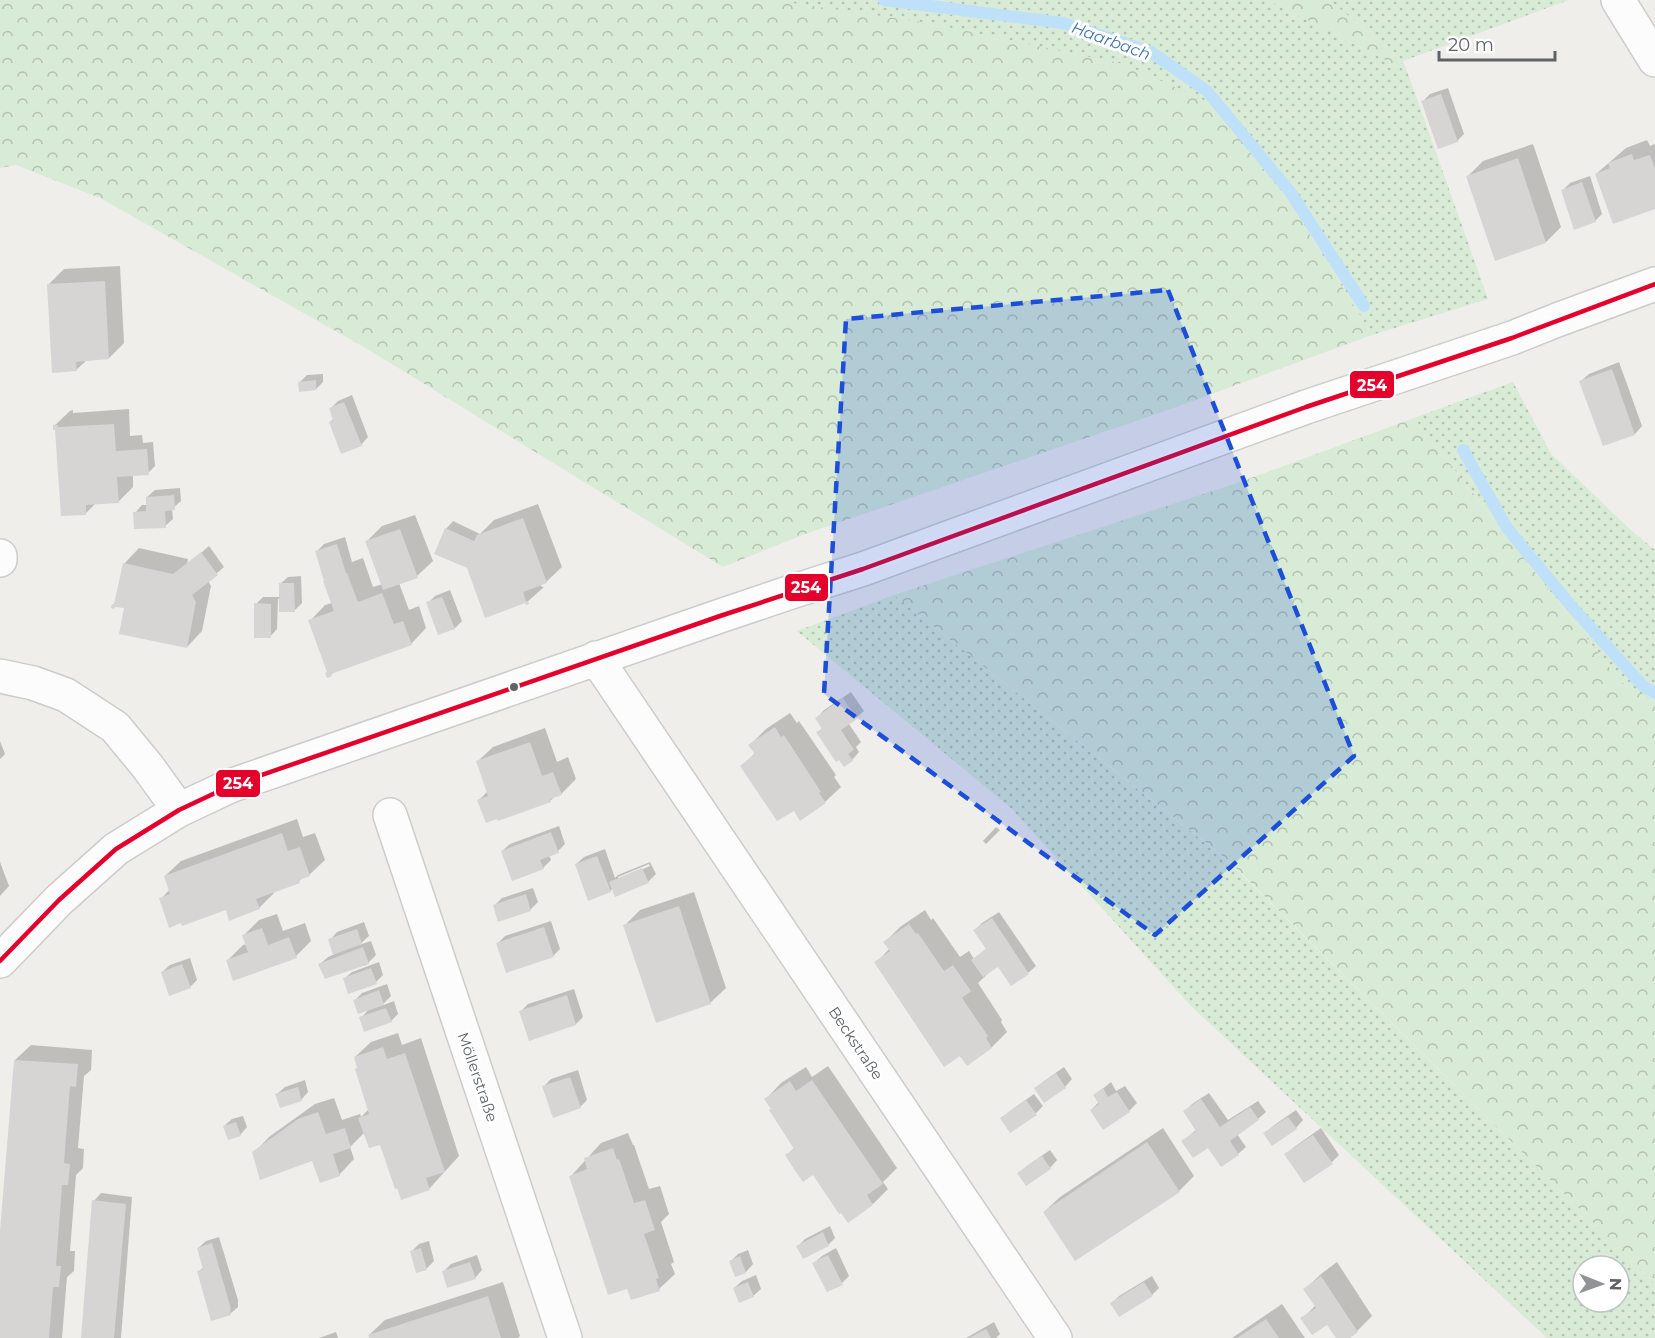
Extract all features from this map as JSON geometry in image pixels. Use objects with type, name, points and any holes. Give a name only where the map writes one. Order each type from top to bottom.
[{"type":"street","points":[[1618,0],[1655,60]]},
{"type":"street","points":[[0,961],[59,900],[116,849],[179,810],[230,786],[790,591],[863,569],[1295,411],[1512,338],[1655,284]]},
{"type":"street","name":"Beckstraße","points":[[596,658],[1055,1338]]},
{"type":"street","points":[[0,676],[33,682],[66,695],[115,727],[179,810]]},
{"type":"street","name":"Möllerstraße","points":[[390,815],[566,1338]]},
{"type":"highlighted area","points":[[1168,290],[1354,756],[1155,935],[824,694],[846,319]]},
{"type":"green space","points":[[0,0],[773,0],[928,23],[1124,64],[1215,105],[1292,206],[1372,335],[1171,409],[805,534],[723,567],[369,350],[100,198],[16,165],[0,168]]},
{"type":"green space","points":[[773,0],[1268,0],[1407,71],[1488,299],[1372,335],[1292,206]]},
{"type":"green space","points":[[1268,0],[1329,0],[1403,61],[1407,71]]},
{"type":"green space","points":[[1329,0],[1569,0],[1403,61]]},
{"type":"green space","points":[[1513,382],[1551,454],[1655,550],[1655,703],[1621,682],[1414,418]]},
{"type":"green space","points":[[1414,418],[1621,682],[1655,703],[1655,1284],[1631,1260],[1631,1254],[1625,1254],[1230,862],[894,595],[1237,483]]},
{"type":"green space","points":[[894,595],[1229,862],[1625,1254],[1571,1254],[1571,1314],[1631,1314],[1631,1260],[1655,1284],[1655,1338],[1547,1338],[1191,1006],[1011,808],[797,631]]},
{"type":"building","points":[[1441,94],[1458,142],[1438,149],[1421,101]]},
{"type":"building","points":[[1632,154],[1634,160],[1650,155],[1655,169],[1655,209],[1613,224],[1595,174],[1610,168],[1608,163]]},
{"type":"building","points":[[1518,158],[1546,243],[1495,261],[1466,176]]},
{"type":"building","points":[[1582,182],[1596,222],[1574,230],[1561,190]]},
{"type":"building","points":[[105,281],[109,359],[76,362],[77,371],[52,373],[47,284]]},
{"type":"building","points":[[1612,369],[1635,435],[1603,446],[1579,381]]},
{"type":"building","points":[[316,380],[316,390],[299,392],[298,382]]},
{"type":"building","points":[[344,402],[362,446],[341,454],[329,422],[333,420],[329,408]]},
{"type":"building","points":[[114,424],[116,451],[147,449],[149,475],[117,477],[119,503],[86,505],[86,515],[61,516],[53,425],[58,425],[58,427]]},
{"type":"building","points":[[174,495],[175,510],[165,511],[166,528],[134,529],[133,512],[146,511],[146,497]]},
{"type":"building","points":[[523,518],[547,583],[523,592],[529,604],[525,603],[485,618],[467,568],[434,554],[445,528],[474,541],[477,535]]},
{"type":"building","points":[[400,529],[418,578],[383,590],[365,541]]},
{"type":"building","points":[[337,544],[358,602],[382,593],[394,624],[403,621],[412,645],[331,674],[332,676],[327,678],[325,673],[327,672],[308,620],[334,611],[315,551]]},
{"type":"building","points":[[201,552],[218,575],[192,595],[196,602],[187,648],[119,634],[124,608],[111,608],[114,604],[123,563],[173,574]]},
{"type":"building","points":[[279,583],[294,583],[295,612],[279,612]]},
{"type":"building","points":[[442,597],[455,629],[438,635],[426,602]]},
{"type":"building","points":[[254,603],[271,604],[271,638],[254,638]]},
{"type":"building","points":[[843,698],[857,719],[841,730],[854,750],[848,754],[853,761],[844,767],[839,760],[836,762],[816,732],[822,729],[815,718]]},
{"type":"building","points":[[775,727],[781,737],[784,735],[826,803],[800,821],[794,811],[777,821],[740,766],[755,754],[748,745]]},
{"type":"building","points":[[530,742],[542,776],[553,772],[562,795],[550,799],[551,802],[486,823],[477,800],[488,796],[476,761]]},
{"type":"building","points":[[551,832],[559,853],[540,860],[544,869],[512,881],[501,851]]},
{"type":"building","points":[[282,833],[288,851],[300,847],[310,876],[299,880],[300,883],[256,899],[260,909],[229,921],[226,910],[182,926],[181,923],[169,928],[159,898],[170,894],[164,876]]},
{"type":"building","points":[[597,856],[611,892],[588,901],[575,864]]},
{"type":"building","points":[[642,868],[649,883],[615,897],[609,882]]},
{"type":"building","points":[[526,894],[531,911],[498,922],[493,905]]},
{"type":"building","points":[[679,906],[711,1004],[656,1023],[623,925]]},
{"type":"building","points":[[992,918],[1029,974],[1011,986],[998,967],[983,977],[971,960],[986,949],[973,930]]},
{"type":"building","points":[[909,924],[916,934],[918,933],[944,971],[953,965],[971,991],[962,998],[988,1036],[986,1038],[992,1048],[967,1066],[960,1056],[944,1067],[874,962],[890,951],[883,942]]},
{"type":"building","points":[[544,927],[554,957],[506,973],[496,943]]},
{"type":"building","points":[[262,928],[268,945],[289,937],[297,958],[233,981],[226,960],[248,952],[242,935]]},
{"type":"building","points":[[357,929],[362,944],[333,955],[328,939]]},
{"type":"building","points":[[363,947],[369,964],[325,979],[318,964]]},
{"type":"building","points":[[182,964],[191,988],[169,996],[161,972]]},
{"type":"building","points":[[371,968],[377,984],[348,994],[343,978]]},
{"type":"building","points":[[379,990],[384,1005],[358,1014],[353,1000]]},
{"type":"building","points":[[567,995],[576,1025],[529,1041],[519,1011]]},
{"type":"building","points":[[386,1008],[392,1022],[364,1032],[359,1017]]},
{"type":"building","points":[[383,1047],[387,1059],[405,1053],[445,1172],[426,1178],[430,1190],[401,1200],[380,1145],[369,1148],[358,1118],[369,1114],[355,1069],[357,1068],[354,1057]]},
{"type":"building","points":[[14,1060],[78,1064],[76,1087],[70,1086],[64,1163],[70,1164],[68,1185],[62,1185],[56,1266],[61,1266],[59,1287],[53,1287],[49,1338],[0,1338],[0,1231]]},
{"type":"building","points":[[1056,1073],[1066,1088],[1044,1103],[1034,1088]]},
{"type":"building","points":[[570,1077],[581,1108],[553,1118],[542,1086]]},
{"type":"building","points":[[812,1080],[883,1184],[867,1195],[873,1205],[848,1223],[841,1213],[839,1214],[813,1175],[803,1182],[794,1169],[785,1155],[794,1149],[764,1099],[790,1081],[796,1091]]},
{"type":"building","points":[[298,1087],[302,1101],[280,1108],[275,1094]]},
{"type":"building","points":[[1103,1088],[1108,1097],[1117,1092],[1130,1112],[1103,1130],[1090,1110],[1099,1104],[1093,1095]]},
{"type":"building","points":[[1201,1099],[1220,1127],[1250,1107],[1259,1120],[1230,1141],[1239,1155],[1221,1167],[1208,1148],[1193,1158],[1181,1141],[1196,1131],[1183,1111]]},
{"type":"building","points":[[1026,1100],[1037,1115],[1010,1133],[1000,1118]]},
{"type":"building","points":[[318,1112],[326,1134],[345,1128],[351,1148],[333,1154],[340,1176],[320,1183],[312,1161],[260,1180],[252,1152],[298,1119]]},
{"type":"building","points":[[1288,1117],[1297,1129],[1272,1146],[1263,1133]]},
{"type":"building","points":[[236,1122],[241,1136],[228,1140],[223,1126]]},
{"type":"building","points":[[1313,1135],[1333,1164],[1304,1183],[1284,1154]]},
{"type":"building","points":[[1147,1142],[1180,1192],[1075,1261],[1043,1212]]},
{"type":"building","points":[[613,1148],[634,1203],[645,1200],[655,1230],[644,1234],[659,1278],[656,1279],[660,1291],[631,1300],[627,1289],[608,1295],[569,1176],[587,1169],[584,1158]]},
{"type":"building","points":[[1042,1156],[1051,1169],[1026,1186],[1017,1173]]},
{"type":"building","points":[[92,1200],[126,1204],[114,1338],[81,1338]]},
{"type":"building","points":[[823,1232],[829,1246],[803,1259],[796,1246]]},
{"type":"building","points":[[212,1243],[231,1315],[211,1321],[197,1271],[203,1269],[197,1248]]},
{"type":"building","points":[[421,1248],[427,1270],[416,1273],[410,1251]]},
{"type":"building","points":[[828,1255],[843,1285],[827,1292],[812,1263]]},
{"type":"building","points":[[740,1256],[746,1273],[735,1277],[729,1261]]},
{"type":"building","points":[[470,1262],[476,1279],[447,1288],[442,1271]]},
{"type":"building","points":[[1321,1276],[1358,1332],[1350,1338],[1336,1338],[1327,1325],[1312,1335],[1300,1318],[1316,1308],[1303,1289]]},
{"type":"building","points":[[748,1282],[754,1297],[739,1303],[733,1288]]},
{"type":"building","points":[[1144,1282],[1153,1296],[1119,1317],[1110,1303]]},
{"type":"building","points":[[488,1296],[501,1338],[369,1338],[368,1335]]},
{"type":"building","points":[[1266,1319],[1279,1338],[1237,1338]]},
{"type":"building","points":[[986,1329],[991,1338],[969,1338]]},
{"type":"waterway","name":"Haarbach","points":[[884,0],[1063,23],[1151,52],[1207,91],[1291,193],[1364,306]]},
{"type":"waterway","points":[[1463,450],[1507,528],[1573,608],[1643,686],[1655,693]]},
{"type":"transit line","name":"254","points":[[0,961],[59,900],[116,849],[179,810],[230,786],[720,616],[863,569],[1306,407],[1512,338],[1655,284]]}]
